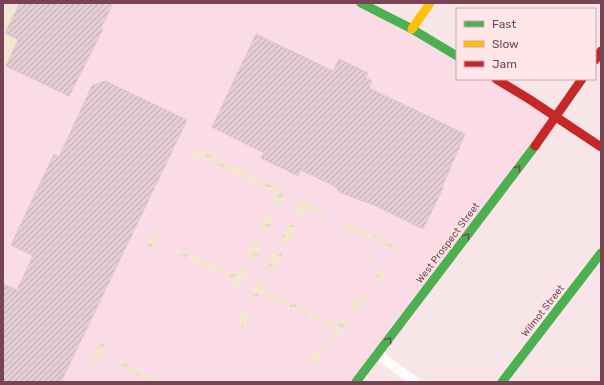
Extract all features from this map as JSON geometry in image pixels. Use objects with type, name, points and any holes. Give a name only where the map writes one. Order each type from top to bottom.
[{"type":"street","points":[[361,3],[412,29],[456,55]]},
{"type":"street","points":[[412,29],[430,3]]},
{"type":"street","points":[[498,80],[556,116],[601,147]]},
{"type":"street","name":"West Prospect Street","points":[[356,382],[556,116],[581,80]]},
{"type":"street","name":"Wilmot Street","points":[[502,382],[601,253]]},
{"type":"street","points":[[378,354],[414,382]]},
{"type":"shaded area","points":[[3,3],[361,3],[456,55],[456,80],[498,80],[556,116],[356,382],[3,382]]},
{"type":"green space","points":[[9,4],[17,8],[5,33],[18,40],[5,68],[3,68],[3,56],[6,49],[3,47],[3,16],[6,6]]},
{"type":"green space","points":[[195,151],[201,151],[282,191],[284,198],[281,204],[278,205],[272,202],[275,193],[197,155],[192,163],[189,162],[188,160],[191,154]]},
{"type":"green space","points":[[304,202],[325,211],[323,216],[307,208],[301,216],[296,214],[295,211],[299,203]]},
{"type":"green space","points":[[267,213],[274,218],[268,231],[265,232],[260,228]]},
{"type":"green space","points":[[345,221],[399,247],[397,251],[343,225]]},
{"type":"green space","points":[[289,224],[295,228],[289,242],[286,243],[282,241],[281,238]]},
{"type":"green space","points":[[158,228],[159,231],[151,249],[148,250],[147,247],[155,229]]},
{"type":"green space","points":[[254,241],[260,243],[261,246],[255,259],[252,260],[247,258],[246,255]]},
{"type":"green space","points":[[177,248],[235,275],[240,268],[247,273],[235,291],[230,288],[233,280],[175,252]]},
{"type":"green space","points":[[275,252],[281,253],[282,256],[276,269],[273,270],[268,266]]},
{"type":"green space","points":[[381,267],[387,272],[376,285],[373,282]]},
{"type":"green space","points":[[262,278],[265,280],[262,289],[338,325],[343,317],[349,321],[337,338],[334,339],[332,336],[335,328],[260,293],[256,299],[253,300],[251,297]]},
{"type":"green space","points":[[363,293],[366,294],[367,297],[359,309],[356,310],[352,306],[355,299],[359,301]]},
{"type":"green space","points":[[244,309],[249,311],[249,313],[243,327],[241,327],[236,323]]},
{"type":"green space","points":[[101,343],[104,343],[105,345],[96,363],[93,364],[92,361]]},
{"type":"green space","points":[[322,347],[326,350],[318,362],[315,363],[311,361],[310,359],[314,352],[318,354]]},
{"type":"green space","points":[[121,361],[164,382],[153,382],[119,366]]},
{"type":"building","points":[[20,3],[113,3],[101,28],[103,29],[69,96],[6,66],[18,40],[5,33]]},
{"type":"building","points":[[256,34],[333,71],[339,59],[368,73],[366,78],[372,81],[369,88],[465,134],[442,187],[443,188],[423,229],[376,206],[339,192],[336,187],[301,170],[298,176],[261,158],[264,153],[212,127]]},
{"type":"building","points":[[105,81],[187,120],[61,382],[3,382],[3,284],[17,290],[33,256],[11,245],[54,154],[59,157],[92,86]]},
{"type":"traffic: fast","points":[[361,3],[412,29],[456,55]]},
{"type":"traffic: fast","points":[[356,382],[535,146]]},
{"type":"traffic: fast","points":[[502,382],[601,253]]},
{"type":"traffic: slow","points":[[412,29],[430,3]]},
{"type":"traffic: jam","points":[[596,58],[601,51]]},
{"type":"traffic: jam","points":[[498,80],[601,147]]},
{"type":"traffic: jam","points":[[535,146],[581,80]]}]
